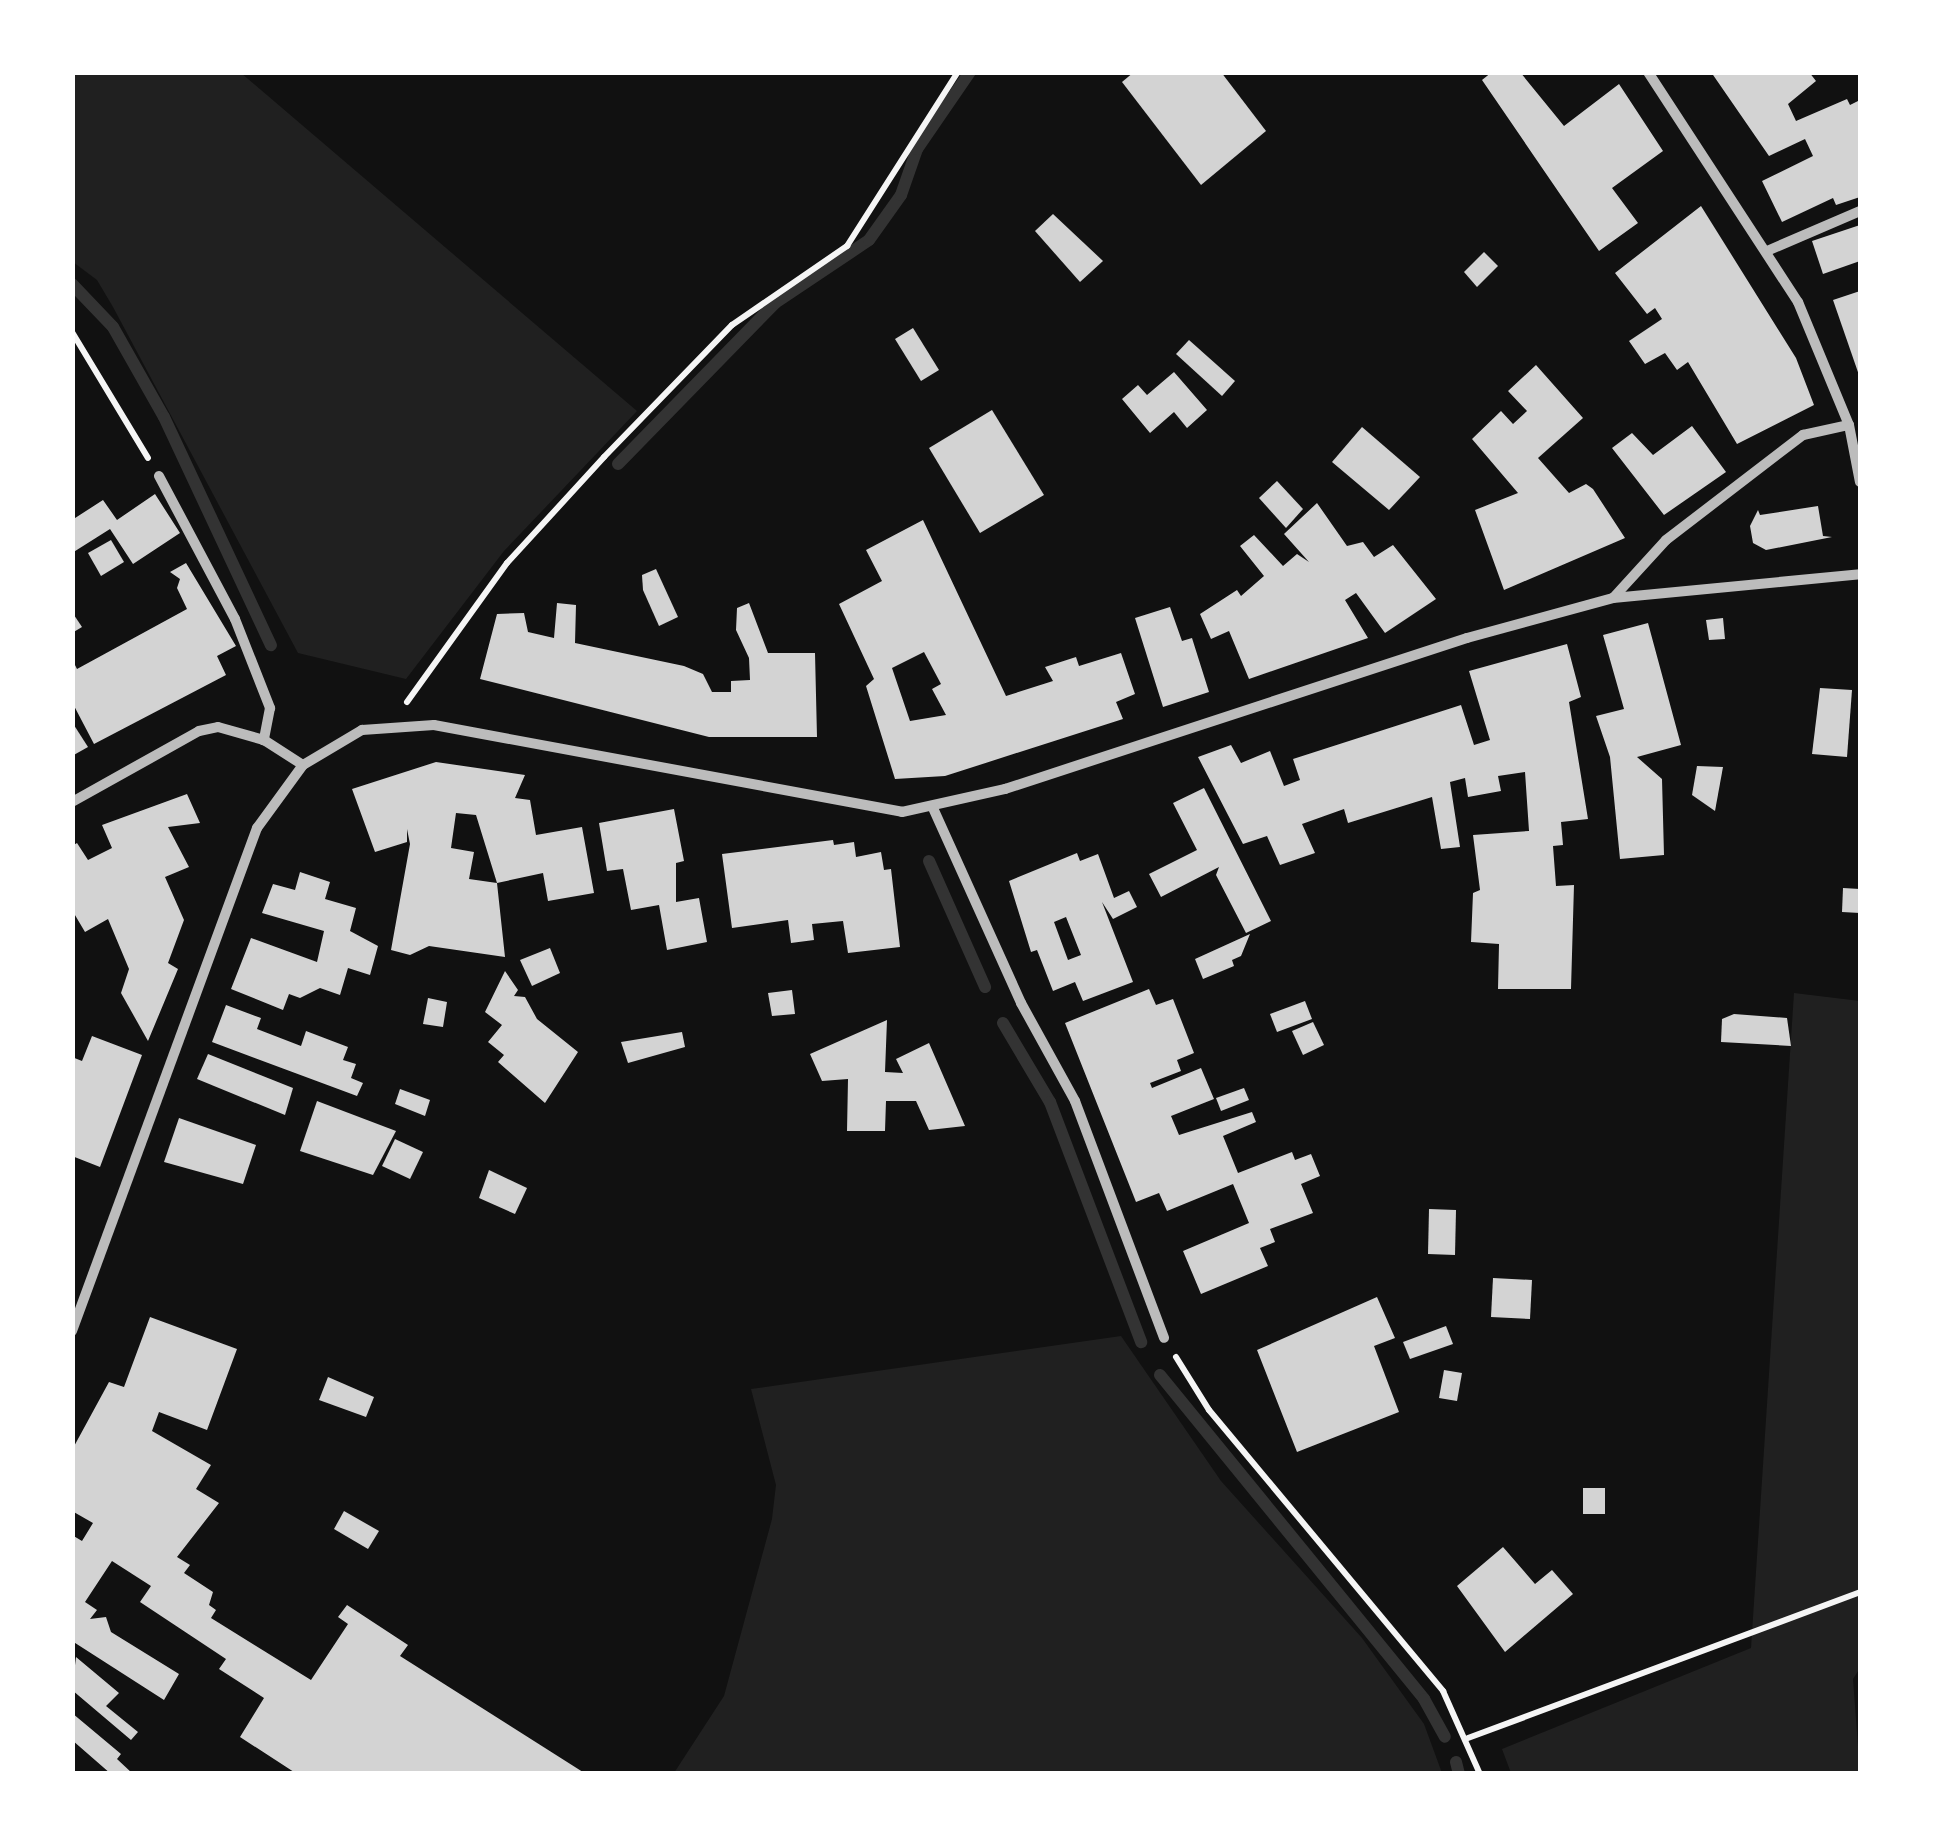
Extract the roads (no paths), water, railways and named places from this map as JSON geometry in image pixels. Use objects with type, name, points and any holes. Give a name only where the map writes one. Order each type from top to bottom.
[{"type":"street","points":[[1648,72],[1798,302],[1849,425],[1860,482]]},
{"type":"street","points":[[1767,251],[1860,212]]},
{"type":"street","points":[[1614,598],[1666,540],[1803,435],[1849,425]]},
{"type":"street","points":[[160,476],[235,619],[270,708],[264,740]]},
{"type":"street","points":[[72,1331],[257,828],[303,765],[336,742],[392,724],[434,725],[864,810],[933,808],[1467,638],[1614,598],[1860,574]]},
{"type":"street","points":[[72,802],[199,731],[235,729],[264,740],[303,765]]},
{"type":"street","points":[[933,808],[1021,1003],[1075,1101],[1164,1338]]},
{"type":"waterway","points":[[618,464],[775,303],[869,240],[901,195],[917,149],[970,72]]},
{"type":"waterway","points":[[72,284],[113,327],[164,417],[271,645]]},
{"type":"waterway","points":[[929,861],[985,987]]},
{"type":"waterway","points":[[1003,1023],[1050,1102],[1141,1342]]},
{"type":"waterway","points":[[1160,1375],[1424,1699],[1445,1737]]},
{"type":"waterway","points":[[1456,1762],[1459,1774]]}]
